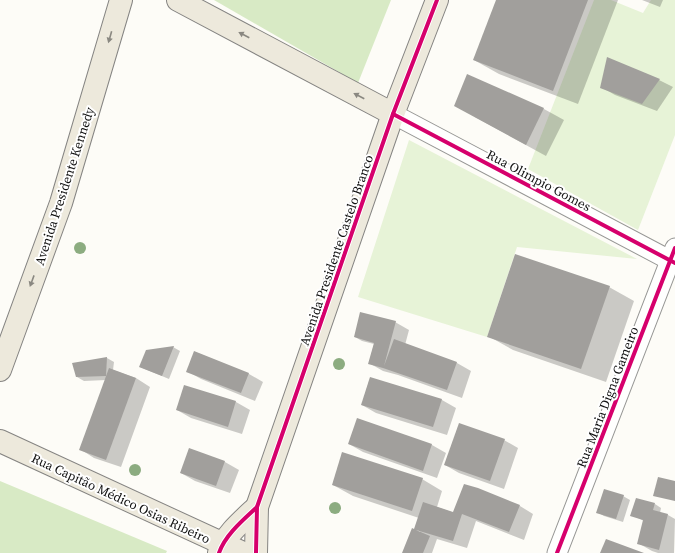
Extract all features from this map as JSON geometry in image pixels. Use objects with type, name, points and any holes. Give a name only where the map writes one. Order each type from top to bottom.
[{"type":"main road","name":"Avenida Presidente Kennedy","points":[[0,370],[61,203],[120,0]]},
{"type":"main road","name":"Rua Olimpio Gomes","points":[[178,0],[393,114]]},
{"type":"main road","name":"Avenida Presidente Castelo Branco","points":[[256,553],[257,507],[393,114],[437,0]]},
{"type":"main road","name":"Rua Capitão Médico Osias Ribeiro","points":[[0,441],[220,549],[243,553]]},
{"type":"main road","name":"Avenida Presidente Castelo Branco","points":[[220,549],[244,519],[257,507]]},
{"type":"street","name":"Rua Olimpio Gomes","points":[[393,114],[674,258]]},
{"type":"street","name":"Rua Maria Digna Gameiro","points":[[557,553],[674,258]]},
{"type":"green space","points":[[214,0],[391,0],[358,83]]},
{"type":"green space","points":[[594,0],[611,0],[643,13],[651,0],[675,0],[675,135],[638,230],[528,169]]},
{"type":"green space","points":[[409,140],[637,259],[517,247],[487,337],[358,297]]},
{"type":"green space","points":[[0,481],[167,551],[166,553],[0,553]]},
{"type":"building","points":[[496,0],[588,0],[553,91],[473,60]]},
{"type":"building","points":[[607,57],[660,79],[642,104],[600,88]]},
{"type":"building","points":[[467,74],[544,108],[526,145],[454,106]]},
{"type":"building","points":[[515,254],[610,286],[581,369],[487,337]]},
{"type":"building","points":[[360,312],[396,321],[384,366],[394,339],[457,362],[447,390],[368,364],[374,343],[354,337]]},
{"type":"building","points":[[174,346],[162,376],[139,367],[146,350]]},
{"type":"building","points":[[194,351],[249,373],[241,393],[186,372]]},
{"type":"building","points":[[107,357],[106,376],[76,377],[72,363]]},
{"type":"building","points":[[109,368],[136,378],[106,460],[79,450]]},
{"type":"building","points":[[370,377],[442,399],[433,427],[361,405]]},
{"type":"building","points":[[184,385],[236,401],[228,427],[176,410]]},
{"type":"building","points":[[357,418],[432,444],[423,471],[348,444]]},
{"type":"building","points":[[459,423],[505,439],[490,481],[444,465]]},
{"type":"building","points":[[189,448],[225,461],[216,486],[180,473]]},
{"type":"building","points":[[342,452],[423,478],[412,511],[332,485]]},
{"type":"building","points":[[658,477],[675,481],[675,501],[653,496]]},
{"type":"building","points":[[464,484],[520,505],[509,532],[462,514],[453,541],[416,530],[430,536],[423,553],[402,553],[412,528],[414,529],[423,502],[453,512]]},
{"type":"building","points":[[604,489],[624,495],[616,519],[596,513]]},
{"type":"building","points":[[636,498],[655,503],[653,510],[668,514],[659,550],[637,544],[643,520],[630,516]]},
{"type":"building","points":[[606,539],[644,553],[600,553]]},
{"type":"cycle path","points":[[256,553],[257,507],[393,114],[437,0]]},
{"type":"cycle path","points":[[393,114],[675,263]]},
{"type":"cycle path","points":[[557,553],[675,248]]},
{"type":"cycle path","points":[[219,553],[230,534],[257,507]]}]
